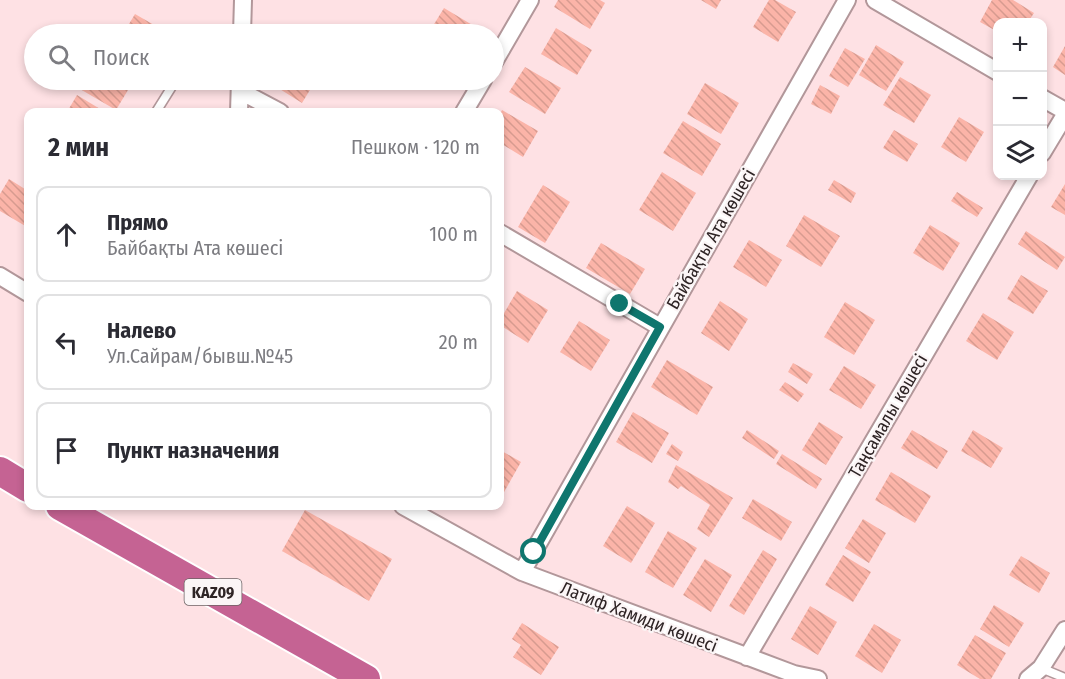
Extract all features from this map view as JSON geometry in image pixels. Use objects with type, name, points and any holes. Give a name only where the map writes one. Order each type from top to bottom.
[{"type":"highway","points":[[0,471],[24,486]]},
{"type":"highway","name":"KAZ09","points":[[67,510],[366,679]]},
{"type":"street","points":[[242,24],[243,0]]},
{"type":"street","points":[[504,45],[530,0]]},
{"type":"street","name":"Байбақты Ата көшесі","points":[[522,572],[847,0]]},
{"type":"street","points":[[875,0],[993,69]]},
{"type":"street","points":[[239,108],[240,90]]},
{"type":"street","points":[[247,90],[274,108]]},
{"type":"street","points":[[466,108],[477,90]]},
{"type":"street","points":[[1047,101],[1065,113],[1047,144]]},
{"type":"street","name":"Таңсамалы көшесі","points":[[747,657],[1027,180]]},
{"type":"street","points":[[504,235],[660,327]]},
{"type":"street","points":[[0,276],[24,291]]},
{"type":"street","name":"Латиф Хамиди көшесі","points":[[410,510],[522,572],[794,674],[818,679]]},
{"type":"street","points":[[1034,674],[1065,630]]},
{"type":"lane","points":[[158,108],[170,90]]},
{"type":"lane","points":[[1034,674],[1065,678]]},
{"type":"building","points":[[558,0],[600,0],[605,3],[590,29],[554,7]]},
{"type":"building","points":[[701,0],[721,0],[716,9]]},
{"type":"building","points":[[769,0],[775,0],[796,12],[778,42],[753,27]]},
{"type":"building","points":[[992,0],[1013,0],[1034,13],[1031,18],[993,18],[993,29],[980,22]]},
{"type":"building","points":[[444,8],[471,24],[434,24]]},
{"type":"building","points":[[135,14],[152,24],[129,24]]},
{"type":"building","points":[[556,28],[592,50],[577,75],[541,54]]},
{"type":"building","points":[[876,45],[904,62],[886,91],[859,75]]},
{"type":"building","points":[[1065,46],[1065,75],[1053,67]]},
{"type":"building","points":[[845,48],[865,59],[848,87],[829,76]]},
{"type":"building","points":[[525,67],[561,88],[545,114],[509,92]]},
{"type":"building","points":[[900,77],[931,95],[914,123],[883,105]]},
{"type":"building","points":[[705,83],[739,103],[721,134],[687,114]]},
{"type":"building","points":[[820,85],[840,96],[831,114],[811,104]]},
{"type":"building","points":[[82,90],[128,90],[117,108],[113,108]]},
{"type":"building","points":[[281,90],[310,90],[302,103]]},
{"type":"building","points":[[77,95],[98,108],[69,108]]},
{"type":"building","points":[[504,111],[538,131],[523,157],[504,145]]},
{"type":"building","points":[[959,117],[984,132],[966,162],[941,147]]},
{"type":"building","points":[[683,121],[721,144],[702,176],[663,153]]},
{"type":"building","points":[[894,130],[918,144],[907,162],[883,148]]},
{"type":"building","points":[[662,172],[696,193],[673,231],[639,210]]},
{"type":"building","points":[[9,179],[24,188],[24,225],[0,211],[0,194]]},
{"type":"building","points":[[834,180],[856,193],[851,203],[828,190]]},
{"type":"building","points":[[1065,184],[1065,215],[1051,207]]},
{"type":"building","points":[[543,185],[570,202],[545,243],[518,227]]},
{"type":"building","points":[[957,192],[983,208],[977,217],[951,201]]},
{"type":"building","points":[[804,215],[840,236],[821,267],[786,246]]},
{"type":"building","points":[[930,225],[960,243],[943,271],[913,253]]},
{"type":"building","points":[[1026,231],[1065,257],[1057,270],[1018,244]]},
{"type":"building","points":[[749,240],[782,260],[766,287],[733,267]]},
{"type":"building","points":[[601,243],[645,269],[630,294],[586,268]]},
{"type":"building","points":[[1021,275],[1048,291],[1033,314],[1007,299]]},
{"type":"building","points":[[517,291],[548,310],[528,343],[504,328],[504,313]]},
{"type":"building","points":[[720,301],[748,319],[729,351],[701,333]]},
{"type":"building","points":[[845,302],[875,320],[854,355],[824,337]]},
{"type":"building","points":[[983,313],[1014,332],[997,360],[966,341]]},
{"type":"building","points":[[579,321],[610,340],[591,371],[560,352]]},
{"type":"building","points":[[667,360],[713,387],[697,415],[651,387]]},
{"type":"building","points":[[793,363],[813,374],[807,384],[788,372]]},
{"type":"building","points":[[844,366],[876,385],[861,409],[829,390]]},
{"type":"building","points":[[785,382],[804,394],[798,402],[779,390]]},
{"type":"building","points":[[633,412],[669,433],[652,463],[616,442]]},
{"type":"building","points":[[819,422],[843,437],[826,465],[802,450]]},
{"type":"building","points":[[747,430],[779,451],[774,459],[742,438]]},
{"type":"building","points":[[912,430],[948,451],[937,469],[901,448]]},
{"type":"building","points":[[973,430],[1003,448],[991,468],[961,451]]},
{"type":"building","points":[[672,444],[683,452],[678,461],[666,454]]},
{"type":"building","points":[[504,452],[521,462],[504,492]]},
{"type":"building","points":[[782,454],[822,479],[816,489],[776,464]]},
{"type":"building","points":[[676,465],[733,498],[709,537],[697,529],[710,505],[681,486],[678,489],[668,482]]},
{"type":"building","points":[[891,472],[931,496],[915,523],[875,500]]},
{"type":"building","points":[[753,499],[792,522],[781,541],[742,518]]},
{"type":"building","points":[[627,506],[655,523],[631,563],[603,546]]},
{"type":"building","points":[[305,510],[392,559],[369,601],[282,551]]},
{"type":"building","points":[[863,519],[886,533],[869,563],[845,548]]},
{"type":"building","points":[[668,531],[697,548],[673,588],[645,572]]},
{"type":"building","points":[[763,550],[777,559],[744,615],[729,606]]},
{"type":"building","points":[[843,555],[871,572],[853,602],[825,585]]},
{"type":"building","points":[[1021,556],[1050,573],[1039,593],[1009,575]]},
{"type":"building","points":[[705,559],[732,575],[711,612],[683,595]]},
{"type":"building","points":[[994,605],[1024,623],[1009,647],[980,629]]},
{"type":"building","points":[[810,606],[837,622],[818,655],[791,639]]},
{"type":"building","points":[[522,623],[559,647],[541,675],[513,657],[521,645],[512,639]]},
{"type":"building","points":[[874,624],[901,640],[882,673],[855,656]]},
{"type":"building","points":[[975,635],[1006,653],[991,679],[980,679],[957,665]]},
{"type":"route","points":[[534,552],[660,327],[620,304]]}]
